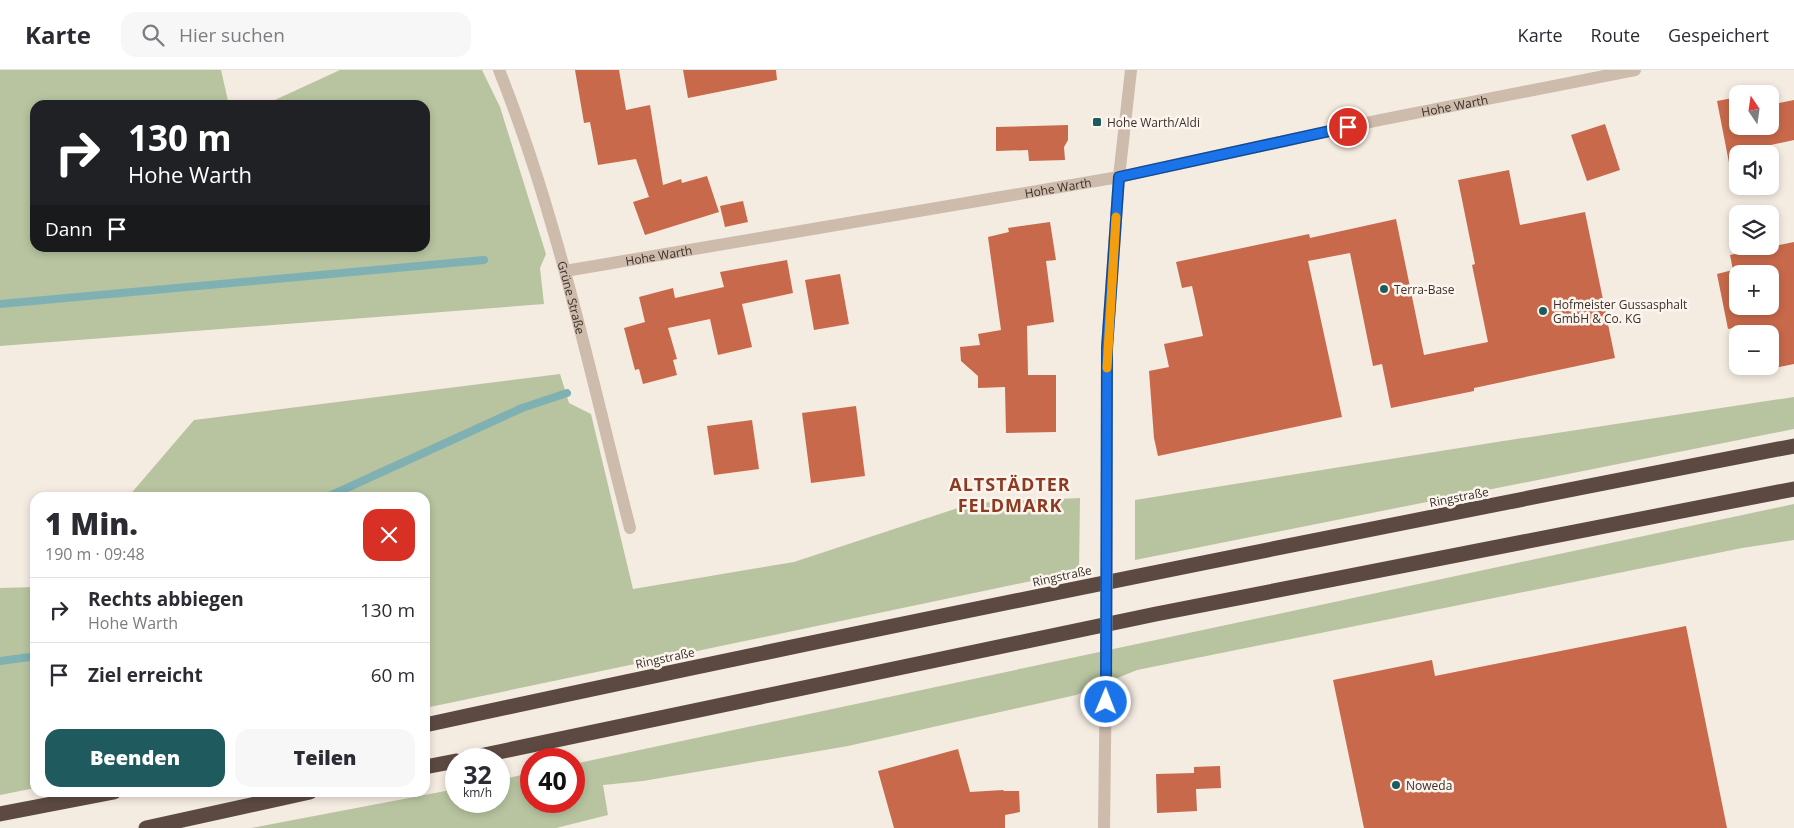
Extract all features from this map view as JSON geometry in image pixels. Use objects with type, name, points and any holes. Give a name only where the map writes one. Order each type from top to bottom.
[{"type":"highway","name":"Ringstraße","points":[[430,724],[627,681],[1154,572],[1794,446]]},
{"type":"highway","points":[[510,750],[1166,612],[1794,489]]},
{"type":"highway","points":[[430,767],[445,763]]},
{"type":"highway","points":[[0,814],[88,797]]},
{"type":"highway","points":[[146,828],[287,797]]},
{"type":"street","name":"Grüne Straße","points":[[499,70],[516,111],[565,271],[630,528]]},
{"type":"street","points":[[1104,828],[1107,348],[1119,177],[1131,70]]},
{"type":"street","name":"Hohe Warth","points":[[565,271],[1119,177],[1380,120],[1635,70]]},
{"type":"green space","points":[[0,70],[221,70],[228,100],[30,100],[30,252],[430,252],[430,100],[275,100],[340,70],[482,70],[500,107],[546,254],[540,268],[544,304],[0,346]]},
{"type":"green space","points":[[560,374],[569,403],[591,414],[633,589],[794,562],[973,503],[1080,498],[1079,571],[430,707],[430,492],[132,492],[194,420]]},
{"type":"green space","points":[[1794,397],[1794,429],[1135,560],[1135,500]]},
{"type":"green space","points":[[1794,504],[1794,540],[1742,548],[1137,670],[1076,695],[848,746],[643,781],[603,785],[608,815],[556,828],[251,828],[414,797],[430,797],[430,794],[445,791],[445,813],[510,813],[510,778],[520,775],[520,813],[585,813],[585,762]]},
{"type":"green space","points":[[30,587],[30,789],[0,795],[0,588]]},
{"type":"building","points":[[575,70],[619,70],[626,110],[650,105],[663,185],[681,179],[682,183],[707,176],[719,212],[645,235],[633,202],[649,197],[636,159],[598,165],[590,122],[584,123]]},
{"type":"building","points":[[683,70],[776,70],[777,80],[688,98]]},
{"type":"building","points":[[1729,99],[1729,135],[1779,135],[1779,103],[1794,100],[1794,140],[1771,145],[1729,145],[1729,163],[1717,101]]},
{"type":"building","points":[[1605,124],[1620,170],[1587,181],[1571,135]]},
{"type":"building","points":[[1068,125],[1068,140],[1064,147],[1065,160],[1029,161],[1028,150],[996,151],[996,127]]},
{"type":"building","points":[[1509,170],[1520,225],[1585,212],[1615,358],[1391,408],[1382,364],[1373,366],[1350,253],[1308,261],[1342,417],[1158,456],[1154,438],[1149,371],[1169,367],[1164,344],[1203,336],[1192,286],[1182,288],[1176,262],[1309,234],[1310,238],[1396,219],[1424,355],[1488,342],[1472,265],[1475,264],[1458,180]]},
{"type":"building","points":[[743,201],[748,222],[725,227],[720,206]]},
{"type":"building","points":[[1050,222],[1056,260],[1046,261],[1054,322],[1027,326],[1028,375],[1056,375],[1056,432],[1006,433],[1005,387],[978,388],[978,376],[961,361],[960,347],[980,345],[978,334],[1001,330],[988,237],[1009,232],[1008,228]]},
{"type":"building","points":[[1794,242],[1794,364],[1779,367],[1779,325],[1729,325],[1728,329],[1717,274],[1729,271],[1729,315],[1779,315],[1779,265],[1732,265],[1730,255],[1779,255],[1779,245]]},
{"type":"building","points":[[787,260],[793,293],[742,304],[752,347],[718,355],[710,319],[668,328],[677,359],[673,360],[677,375],[643,384],[639,369],[635,370],[624,328],[645,322],[639,297],[673,288],[675,298],[724,287],[720,272]]},
{"type":"building","points":[[840,274],[849,324],[814,330],[805,280]]},
{"type":"building","points":[[856,406],[865,476],[811,483],[802,413]]},
{"type":"building","points":[[752,420],[759,469],[714,475],[707,426]]},
{"type":"building","points":[[1686,626],[1727,828],[1364,828],[1333,680],[1432,660],[1435,676]]},
{"type":"building","points":[[958,749],[970,792],[1019,791],[1020,812],[1005,815],[1005,828],[894,828],[878,771]]},
{"type":"building","points":[[1220,766],[1221,788],[1196,789],[1197,811],[1157,813],[1156,774],[1194,773],[1194,767]]},
{"type":"waterway","points":[[0,304],[484,260]]},
{"type":"waterway","points":[[338,492],[522,408],[567,393]]},
{"type":"waterway","points":[[0,661],[30,657]]},
{"type":"slow traffic","points":[[1107,368],[1116,217]]},
{"type":"place","name":"Hohe Warth/Aldi","points":[[1097,122]]},
{"type":"place","name":"Terra-Base","points":[[1384,289]]},
{"type":"place","name":"Hofmeister Gussasphalt GmbH & Co. KG","points":[[1543,311]]},
{"type":"place","name":"Noweda","points":[[1396,785]]},
{"type":"district","name":"ALTSTÄDTER FELDMARK","points":[[1010,494]]},
{"type":"route","points":[[1106,702],[1107,348],[1119,177],[1348,127]]}]
